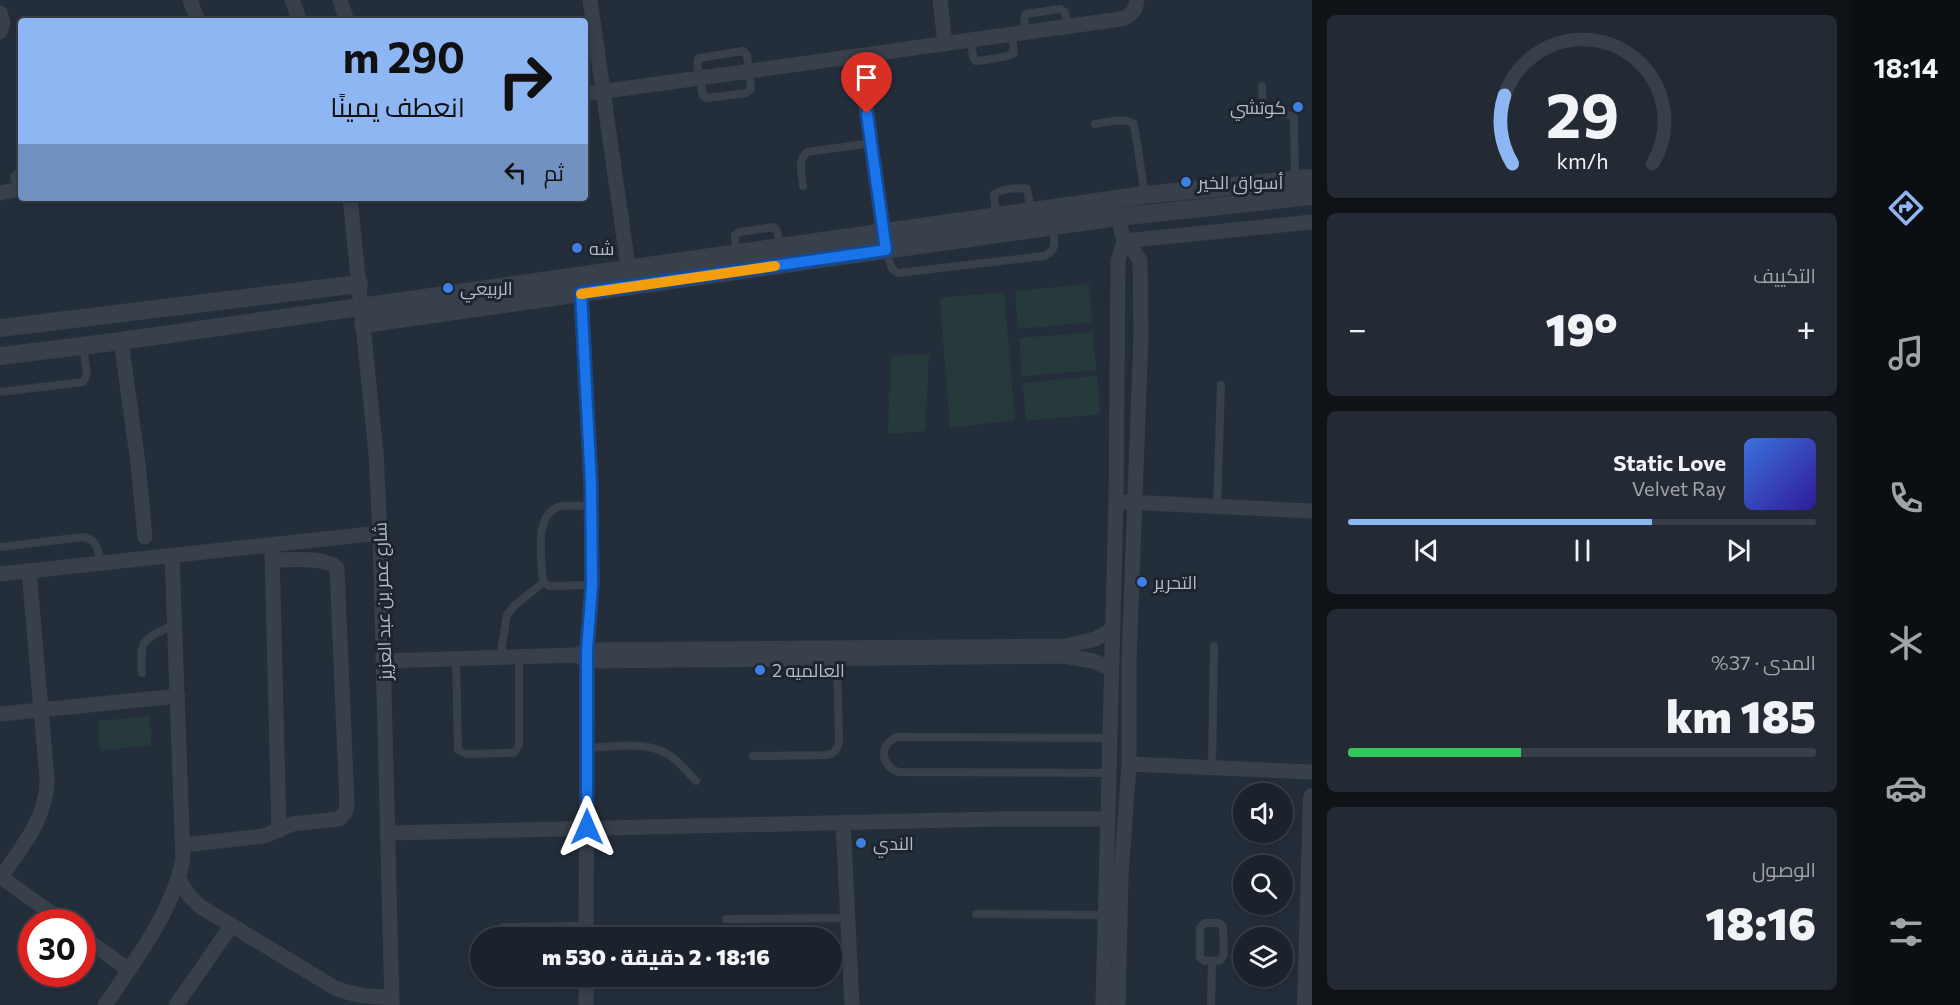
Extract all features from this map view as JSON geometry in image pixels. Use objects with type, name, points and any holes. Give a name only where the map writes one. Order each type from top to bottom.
[{"type":"street","points":[[190,0],[197,18]]},
{"type":"street","points":[[292,0],[299,18]]},
{"type":"street","points":[[340,0],[347,18]]},
{"type":"street","points":[[590,0],[631,286]]},
{"type":"street","points":[[940,0],[945,44]]},
{"type":"street","points":[[588,94],[1067,27],[1129,16],[1135,10],[1137,0]]},
{"type":"street","points":[[0,13],[3,23],[0,32]]},
{"type":"street","points":[[859,56],[886,250]]},
{"type":"street","points":[[359,284],[3,328],[4,355],[121,341],[1031,210],[1303,178]]},
{"type":"street","points":[[0,193],[18,190]]},
{"type":"street","points":[[1145,195],[1148,213]]},
{"type":"street","points":[[363,324],[1118,217],[1312,196]]},
{"type":"street","name":"شارع عمر بن عبد العزيز","points":[[350,201],[376,453],[384,661],[392,1001]]},
{"type":"street","points":[[1103,1005],[1116,501],[1118,261],[1124,241],[1118,217]]},
{"type":"street","points":[[1124,241],[1312,222]]},
{"type":"street","points":[[1118,1005],[1121,876],[1129,764],[1129,667],[1141,267],[1135,252],[1124,241]]},
{"type":"street","points":[[581,293],[591,506],[592,585],[583,655],[587,748],[586,927]]},
{"type":"street","points":[[121,341],[138,463],[145,537]]},
{"type":"street","points":[[1116,501],[1217,508],[1312,511]]},
{"type":"street","points":[[0,574],[380,533]]},
{"type":"street","points":[[272,544],[279,830]]},
{"type":"street","points":[[105,1005],[129,970],[168,904],[179,878],[183,844],[172,555]]},
{"type":"street","points":[[183,844],[264,836],[292,824],[339,819],[345,813],[347,806],[338,568],[332,562],[273,560]]},
{"type":"street","points":[[29,571],[47,795],[43,811],[35,826],[0,877],[46,909]]},
{"type":"street","points":[[837,653],[1066,645],[1095,639],[1111,630]]},
{"type":"street","points":[[384,661],[583,655],[837,653],[1064,656],[1083,658],[1110,668]]},
{"type":"street","points":[[0,714],[178,696]]},
{"type":"street","points":[[1129,764],[1312,772]]},
{"type":"street","points":[[1305,1005],[1312,797]]},
{"type":"street","points":[[388,833],[843,822],[1107,819]]},
{"type":"street","points":[[843,822],[852,1005]]},
{"type":"street","points":[[179,878],[192,899],[336,988],[351,994],[392,1001]]},
{"type":"street","points":[[176,1005],[232,925]]},
{"type":"street","points":[[96,946],[129,970]]},
{"type":"street","points":[[586,987],[586,1005]]},
{"type":"lane","points":[[699,78],[697,63],[699,58],[724,53],[740,51],[746,53],[750,71]]},
{"type":"lane","points":[[1262,86],[1263,105],[1266,110],[1272,113],[1289,114],[1294,118],[1303,178]]},
{"type":"lane","points":[[1095,124],[1130,121],[1134,124],[1145,195]]},
{"type":"lane","points":[[803,186],[800,163],[807,152],[871,143]]},
{"type":"lane","points":[[18,173],[14,176],[18,185]]},
{"type":"lane","points":[[886,250],[892,269],[898,273],[1044,256],[1051,254],[1055,247],[1052,226]]},
{"type":"lane","points":[[0,392],[83,382],[87,374],[83,346]]},
{"type":"lane","points":[[1217,508],[1221,385]]},
{"type":"lane","points":[[591,506],[559,507],[545,519],[542,531],[542,576],[544,582],[552,586],[592,585]]},
{"type":"lane","points":[[0,546],[91,538],[96,543],[100,563]]},
{"type":"lane","points":[[501,658],[507,615],[514,606],[544,582]]},
{"type":"lane","points":[[142,673],[141,648],[144,642],[175,624]]},
{"type":"lane","points":[[1212,768],[1214,646]]},
{"type":"lane","points":[[753,756],[826,755],[837,750],[839,743],[837,653]]},
{"type":"lane","points":[[456,659],[458,750],[466,754],[514,753],[519,745],[519,657]]},
{"type":"lane","points":[[1108,773],[898,772],[887,766],[883,754],[887,743],[897,737],[1109,738]]},
{"type":"lane","points":[[587,748],[644,746],[658,749],[671,756],[696,781]]},
{"type":"lane","points":[[976,914],[1105,915]]},
{"type":"lane","points":[[726,919],[848,918]]},
{"type":"lane","points":[[1204,923],[1218,923],[1223,926],[1223,957],[1212,961],[1202,960],[1199,955],[1200,928],[1204,923]]},
{"type":"lane","points":[[1211,1005],[1212,961]]},
{"type":"green space","points":[[1089,284],[1092,322],[1018,329],[1015,291]]},
{"type":"green space","points":[[1004,292],[1015,420],[950,428],[940,298]]},
{"type":"green space","points":[[1093,332],[1096,370],[1022,376],[1019,338]]},
{"type":"green space","points":[[929,354],[925,431],[888,434],[891,356]]},
{"type":"green space","points":[[1097,376],[1100,414],[1026,421],[1023,383]]},
{"type":"green space","points":[[150,716],[151,745],[100,751],[98,721]]},
{"type":"slow traffic","points":[[581,294],[775,266]]},
{"type":"place","name":"كوتشي","points":[[1298,107]]},
{"type":"place","name":"أسواق الخير","points":[[1186,182]]},
{"type":"place","name":"شه","points":[[577,248]]},
{"type":"place","name":"الربيعي","points":[[448,288]]},
{"type":"place","name":"التحرير","points":[[1142,582]]},
{"type":"place","name":"العالميه 2","points":[[760,670]]},
{"type":"place","name":"الندي","points":[[861,843]]},
{"type":"route","points":[[587,827],[587,650],[592,585],[591,484],[581,293],[886,250],[867,114]]}]
